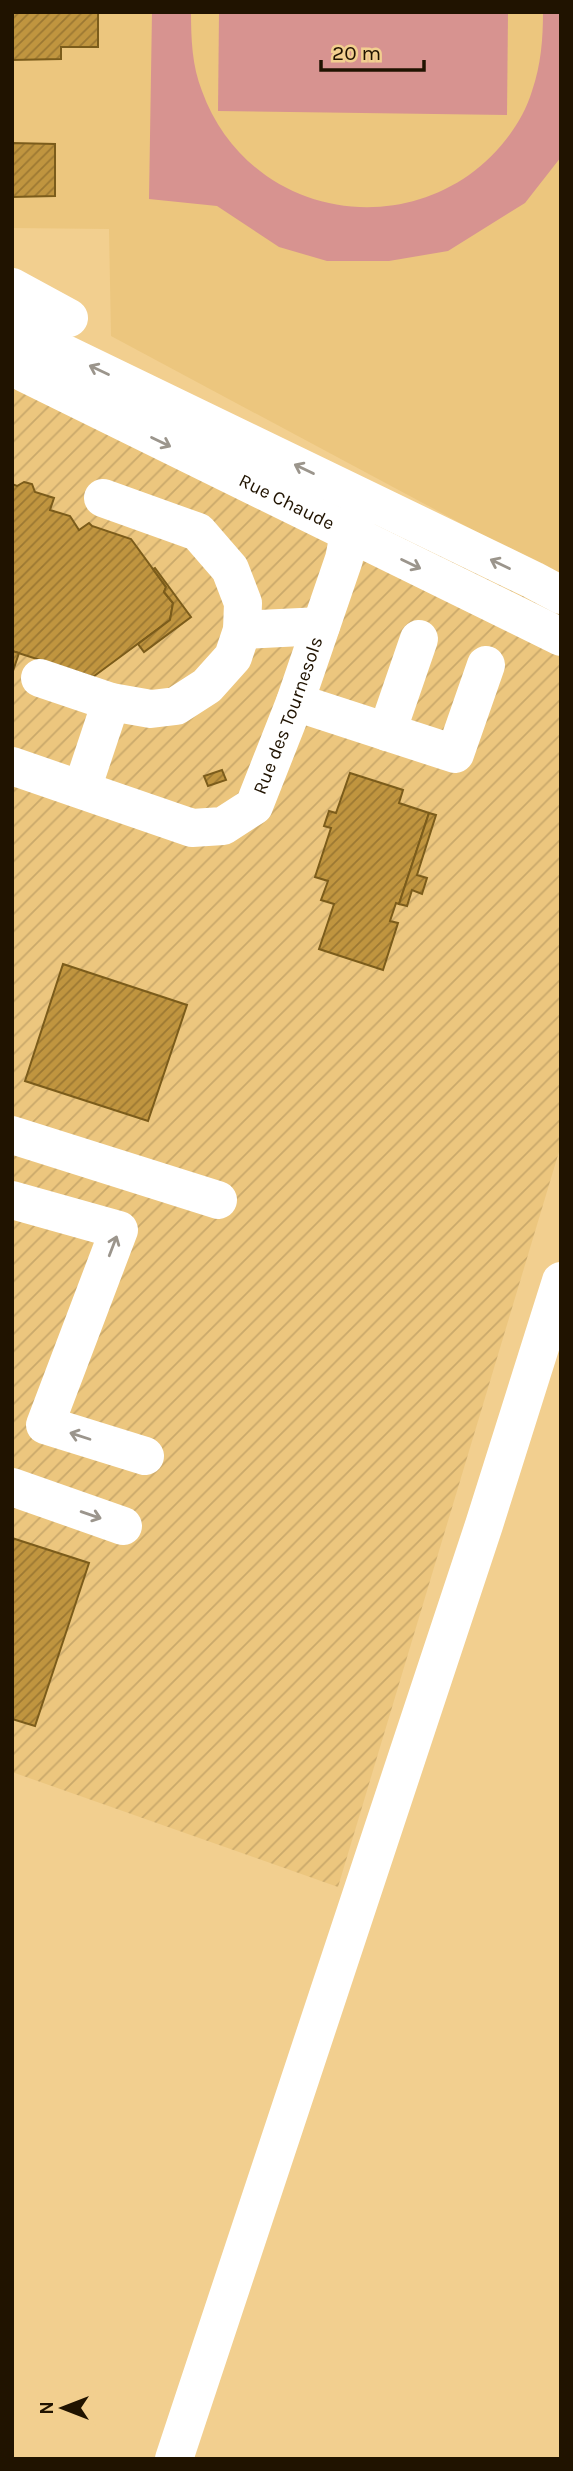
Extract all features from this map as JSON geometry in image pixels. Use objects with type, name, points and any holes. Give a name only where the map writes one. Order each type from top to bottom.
[{"type":"street","points":[[12,287],[69,318]]},
{"type":"street","name":"Rue Chaude","points":[[12,328],[561,595]]},
{"type":"street","name":"Rue Chaude","points":[[12,367],[561,637]]},
{"type":"street","points":[[40,678],[111,702],[151,709],[176,706],[207,686],[233,657],[242,630],[243,603],[230,569],[198,532],[103,498]]},
{"type":"street","name":"Rue des Tournesols","points":[[12,766],[192,828],[223,826],[254,806],[295,702],[344,559],[349,534],[366,499]]},
{"type":"street","points":[[242,630],[321,626]]},
{"type":"street","points":[[387,732],[418,639]]},
{"type":"street","points":[[295,702],[455,754],[486,665]]},
{"type":"street","points":[[82,789],[111,702]]},
{"type":"street","points":[[12,1135],[218,1200]]},
{"type":"street","points":[[12,1200],[119,1230],[46,1425],[145,1456]]},
{"type":"street","points":[[174,2459],[484,1525],[561,1281]]},
{"type":"street","points":[[12,1487],[123,1526]]},
{"type":"shaded area","points":[[12,12],[561,12],[561,577],[111,336],[109,229],[12,228]]},
{"type":"shaded area","points":[[152,12],[191,12],[194,62],[202,91],[221,129],[247,160],[279,184],[315,199],[353,207],[393,205],[432,195],[469,175],[489,158],[515,127],[528,103],[539,62],[543,12],[561,12],[561,157],[525,203],[448,251],[389,261],[327,261],[279,247],[217,206],[149,199]]},
{"type":"shaded area","points":[[219,12],[508,12],[507,115],[218,111]]},
{"type":"shaded area","points":[[12,317],[561,588],[561,1145],[338,1887],[12,1772]]},
{"type":"building","points":[[12,12],[98,12],[98,47],[61,47],[61,59],[12,60]]},
{"type":"building","points":[[12,143],[55,144],[55,196],[12,197]]},
{"type":"building","points":[[24,482],[32,484],[35,492],[54,498],[50,510],[70,516],[79,530],[89,523],[131,539],[166,587],[164,592],[173,603],[170,620],[93,677],[12,651],[12,484],[17,486]]},
{"type":"building","points":[[155,568],[191,617],[144,652],[138,644],[170,620],[173,603],[164,592],[166,587],[153,569]]},
{"type":"building","points":[[12,651],[19,653],[12,674]]},
{"type":"building","points":[[222,770],[226,780],[208,786],[204,776]]},
{"type":"building","points":[[350,773],[403,790],[399,803],[429,813],[399,904],[396,903],[390,921],[398,923],[383,970],[319,949],[334,904],[321,900],[328,881],[315,877],[331,828],[324,826],[329,811],[336,813]]},
{"type":"building","points":[[429,813],[436,815],[417,875],[427,878],[422,894],[412,890],[407,906],[399,904]]},
{"type":"building","points":[[63,964],[187,1005],[148,1121],[25,1081]]},
{"type":"building","points":[[12,1538],[89,1563],[35,1726],[12,1719]]}]
